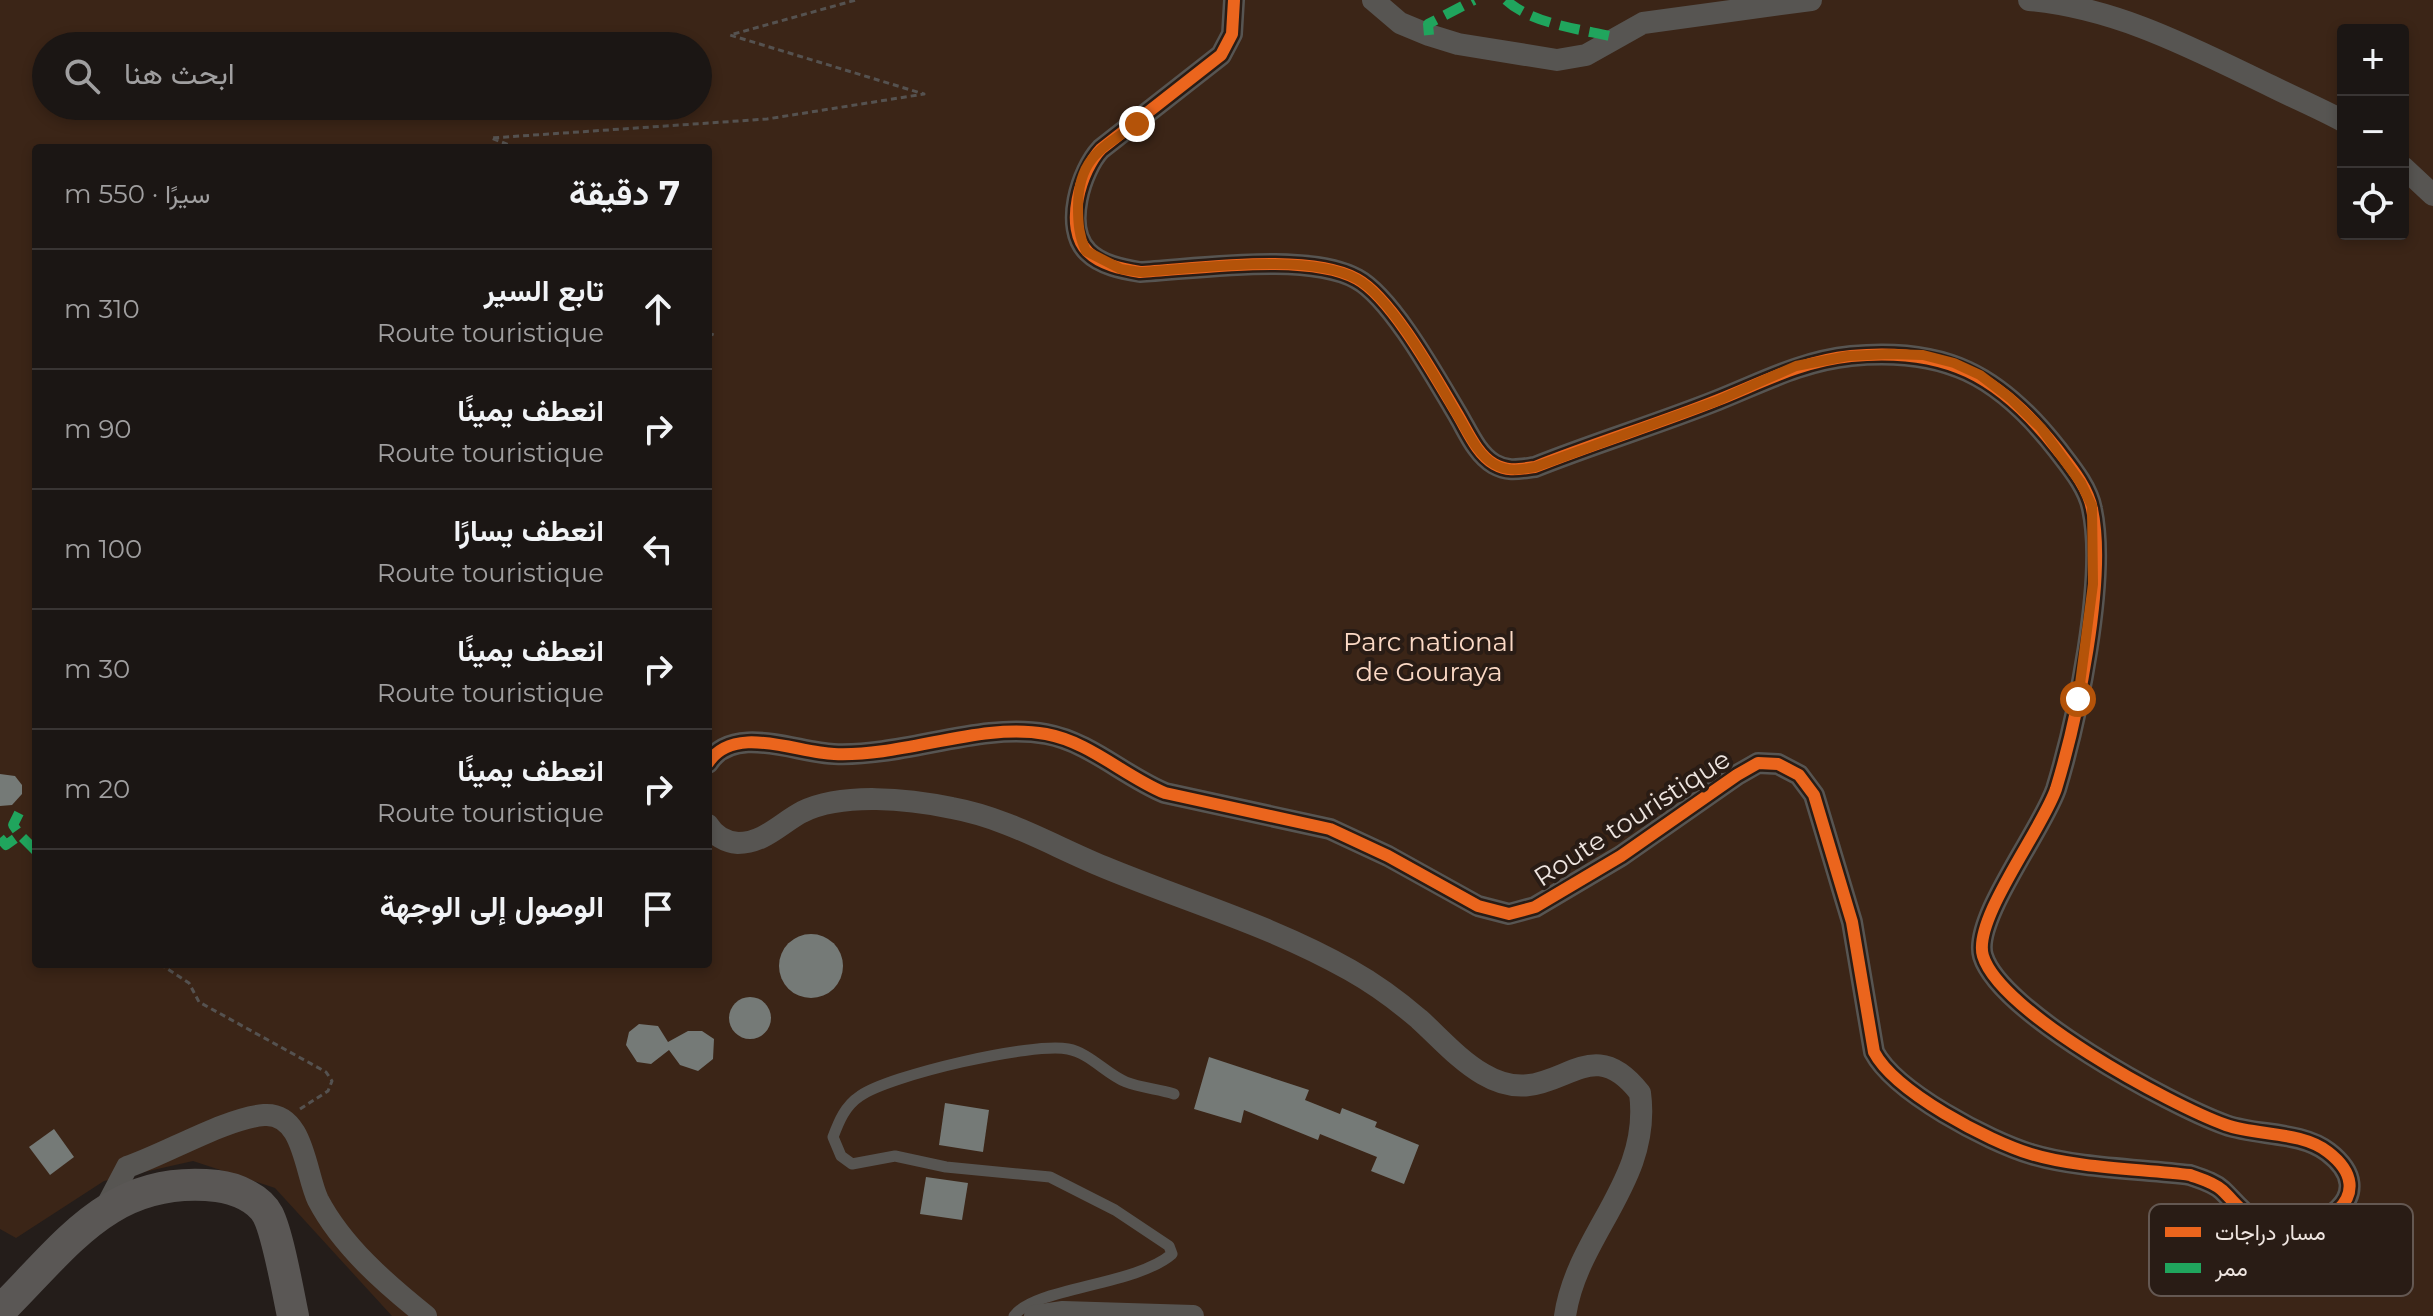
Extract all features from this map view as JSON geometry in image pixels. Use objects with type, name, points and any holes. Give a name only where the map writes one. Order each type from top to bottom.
[{"type":"main road","points":[[0,1311],[106,1207],[144,1192],[200,1184],[231,1188],[256,1201],[268,1215],[293,1316]]},
{"type":"street","name":"Route touristique","points":[[1234,0],[1232,34],[1221,55],[1137,124],[1101,149],[1087,164],[1080,181],[1078,228],[1086,251],[1096,258],[1121,269],[1140,272],[1275,265],[1313,268],[1356,278],[1373,291],[1428,364],[1476,446],[1495,465],[1512,471],[1535,467],[1717,401],[1796,366],[1848,356],[1923,355],[1954,363],[2000,390],[2041,428],[2081,483],[2092,506],[2093,584],[2086,659],[2054,793],[2041,825],[1985,922],[1981,952],[1988,968],[2018,1003],[2146,1085],[2226,1125],[2316,1144],[2328,1152],[2346,1174],[2349,1188],[2344,1204]]},
{"type":"street","points":[[1373,0],[1400,23],[1429,35],[1458,44],[1557,60],[1586,55],[1643,23],[1811,0]]},
{"type":"street","points":[[2029,0],[2080,6],[2153,30],[2337,118]]},
{"type":"street","points":[[2404,168],[2433,195]]},
{"type":"street","name":"Route touristique","points":[[712,759],[719,752],[747,742],[855,754],[1007,731],[1064,737],[1141,783],[1165,793],[1330,829],[1388,856],[1478,906],[1509,914],[1535,907],[1621,856],[1758,763],[1778,764],[1799,775],[1814,795],[1852,922],[1874,1052],[1881,1065],[1899,1083],[1924,1101],[2032,1155],[2190,1175],[2207,1180],[2235,1204]]},
{"type":"street","points":[[712,831],[729,842],[752,841],[804,812],[867,801],[949,807],[991,817],[1105,867],[1263,928],[1350,970],[1419,1020],[1467,1064],[1504,1085],[1544,1085],[1597,1063],[1617,1068],[1640,1093],[1641,1141],[1625,1182],[1584,1254],[1569,1291],[1565,1316]]},
{"type":"street","points":[[106,1207],[127,1167],[243,1120],[266,1115],[283,1118],[297,1133],[305,1168],[328,1215],[372,1269],[426,1316]]},
{"type":"street","points":[[1035,1316],[1063,1312],[1193,1316]]},
{"type":"lane","points":[[1014,1316],[1022,1306],[1034,1300],[1086,1289],[1160,1265],[1172,1254],[1169,1246],[1115,1210],[1050,1177],[946,1167],[895,1156],[852,1164],[841,1156],[833,1137],[842,1115],[859,1096],[905,1078],[998,1054],[1047,1048],[1070,1049],[1128,1083],[1174,1094]]},
{"type":"path","points":[[507,144],[491,138],[767,119],[924,94],[730,35],[856,0]]},
{"type":"path","points":[[166,968],[189,983],[199,1002],[326,1072],[332,1081],[328,1091],[283,1118]]},
{"type":"green space","name":"Parc national de Gouraya","points":[[0,0],[2433,0],[2433,1316],[392,1316],[275,1188],[193,1161],[104,1181],[16,1238],[0,1229]]},
{"type":"building","points":[[0,774],[15,776],[22,785],[22,794],[12,805],[0,806]]},
{"type":"building","points":[[805,934],[817,934],[834,943],[841,954],[841,978],[834,989],[817,998],[805,998],[793,993],[784,984],[779,972],[779,960],[784,948],[793,939]]},
{"type":"building","points":[[750,997],[765,1003],[771,1018],[765,1033],[750,1039],[735,1033],[729,1018],[735,1003]]},
{"type":"building","points":[[639,1024],[658,1026],[668,1042],[688,1031],[702,1031],[714,1039],[713,1059],[698,1071],[680,1065],[669,1050],[651,1064],[637,1062],[626,1045],[629,1032]]},
{"type":"building","points":[[1209,1057],[1309,1090],[1305,1100],[1340,1114],[1342,1108],[1377,1122],[1375,1127],[1419,1145],[1404,1184],[1371,1171],[1377,1157],[1320,1134],[1318,1140],[1244,1110],[1241,1123],[1194,1109]]},
{"type":"building","points":[[945,1103],[989,1110],[983,1152],[939,1145]]},
{"type":"building","points":[[54,1129],[74,1157],[50,1175],[29,1147]]},
{"type":"building","points":[[926,1177],[968,1183],[962,1220],[920,1214]]},
{"type":"marked path","points":[[1429,35],[1428,24],[1474,0]]},
{"type":"marked path","points":[[1506,0],[1543,20],[1614,37]]},
{"type":"marked path","points":[[19,813],[13,825],[20,835]]},
{"type":"marked path","points":[[0,838],[6,845],[20,835],[32,847]]},
{"type":"cycle path","points":[[1234,0],[1232,34],[1221,55],[1101,149],[1087,171],[1078,199],[1077,229],[1088,252],[1099,260],[1140,272],[1252,264],[1311,266],[1357,279],[1385,303],[1399,321],[1478,449],[1494,464],[1509,469],[1535,467],[1695,409],[1799,367],[1851,356],[1915,356],[1968,371],[2014,402],[2035,423],[2073,470],[2090,501],[2096,538],[2093,610],[2081,689],[2056,789],[1988,920],[1982,940],[1983,956],[1996,979],[2020,1003],[2053,1029],[2129,1078],[2226,1125],[2305,1140],[2328,1152],[2344,1168],[2349,1183],[2347,1197],[2342,1204]]},
{"type":"cycle path","points":[[712,759],[719,751],[750,742],[834,754],[861,754],[995,732],[1046,734],[1077,744],[1165,793],[1330,829],[1388,856],[1478,906],[1509,914],[1535,907],[1621,856],[1758,763],[1778,764],[1799,775],[1814,795],[1852,922],[1874,1052],[1901,1083],[1968,1127],[2013,1148],[2068,1162],[2190,1175],[2215,1185],[2236,1204]]},
{"type":"route","points":[[1137,124],[1101,149],[1087,164],[1080,181],[1078,228],[1086,251],[1107,264],[1140,272],[1275,265],[1313,268],[1356,278],[1373,291],[1428,364],[1476,446],[1488,460],[1505,469],[1512,471],[1535,467],[1662,418],[1717,401],[1796,366],[1848,356],[1923,355],[1954,363],[1980,375],[2041,428],[2068,463],[2092,506],[2095,531],[2093,584],[2086,659],[2078,699]]}]
